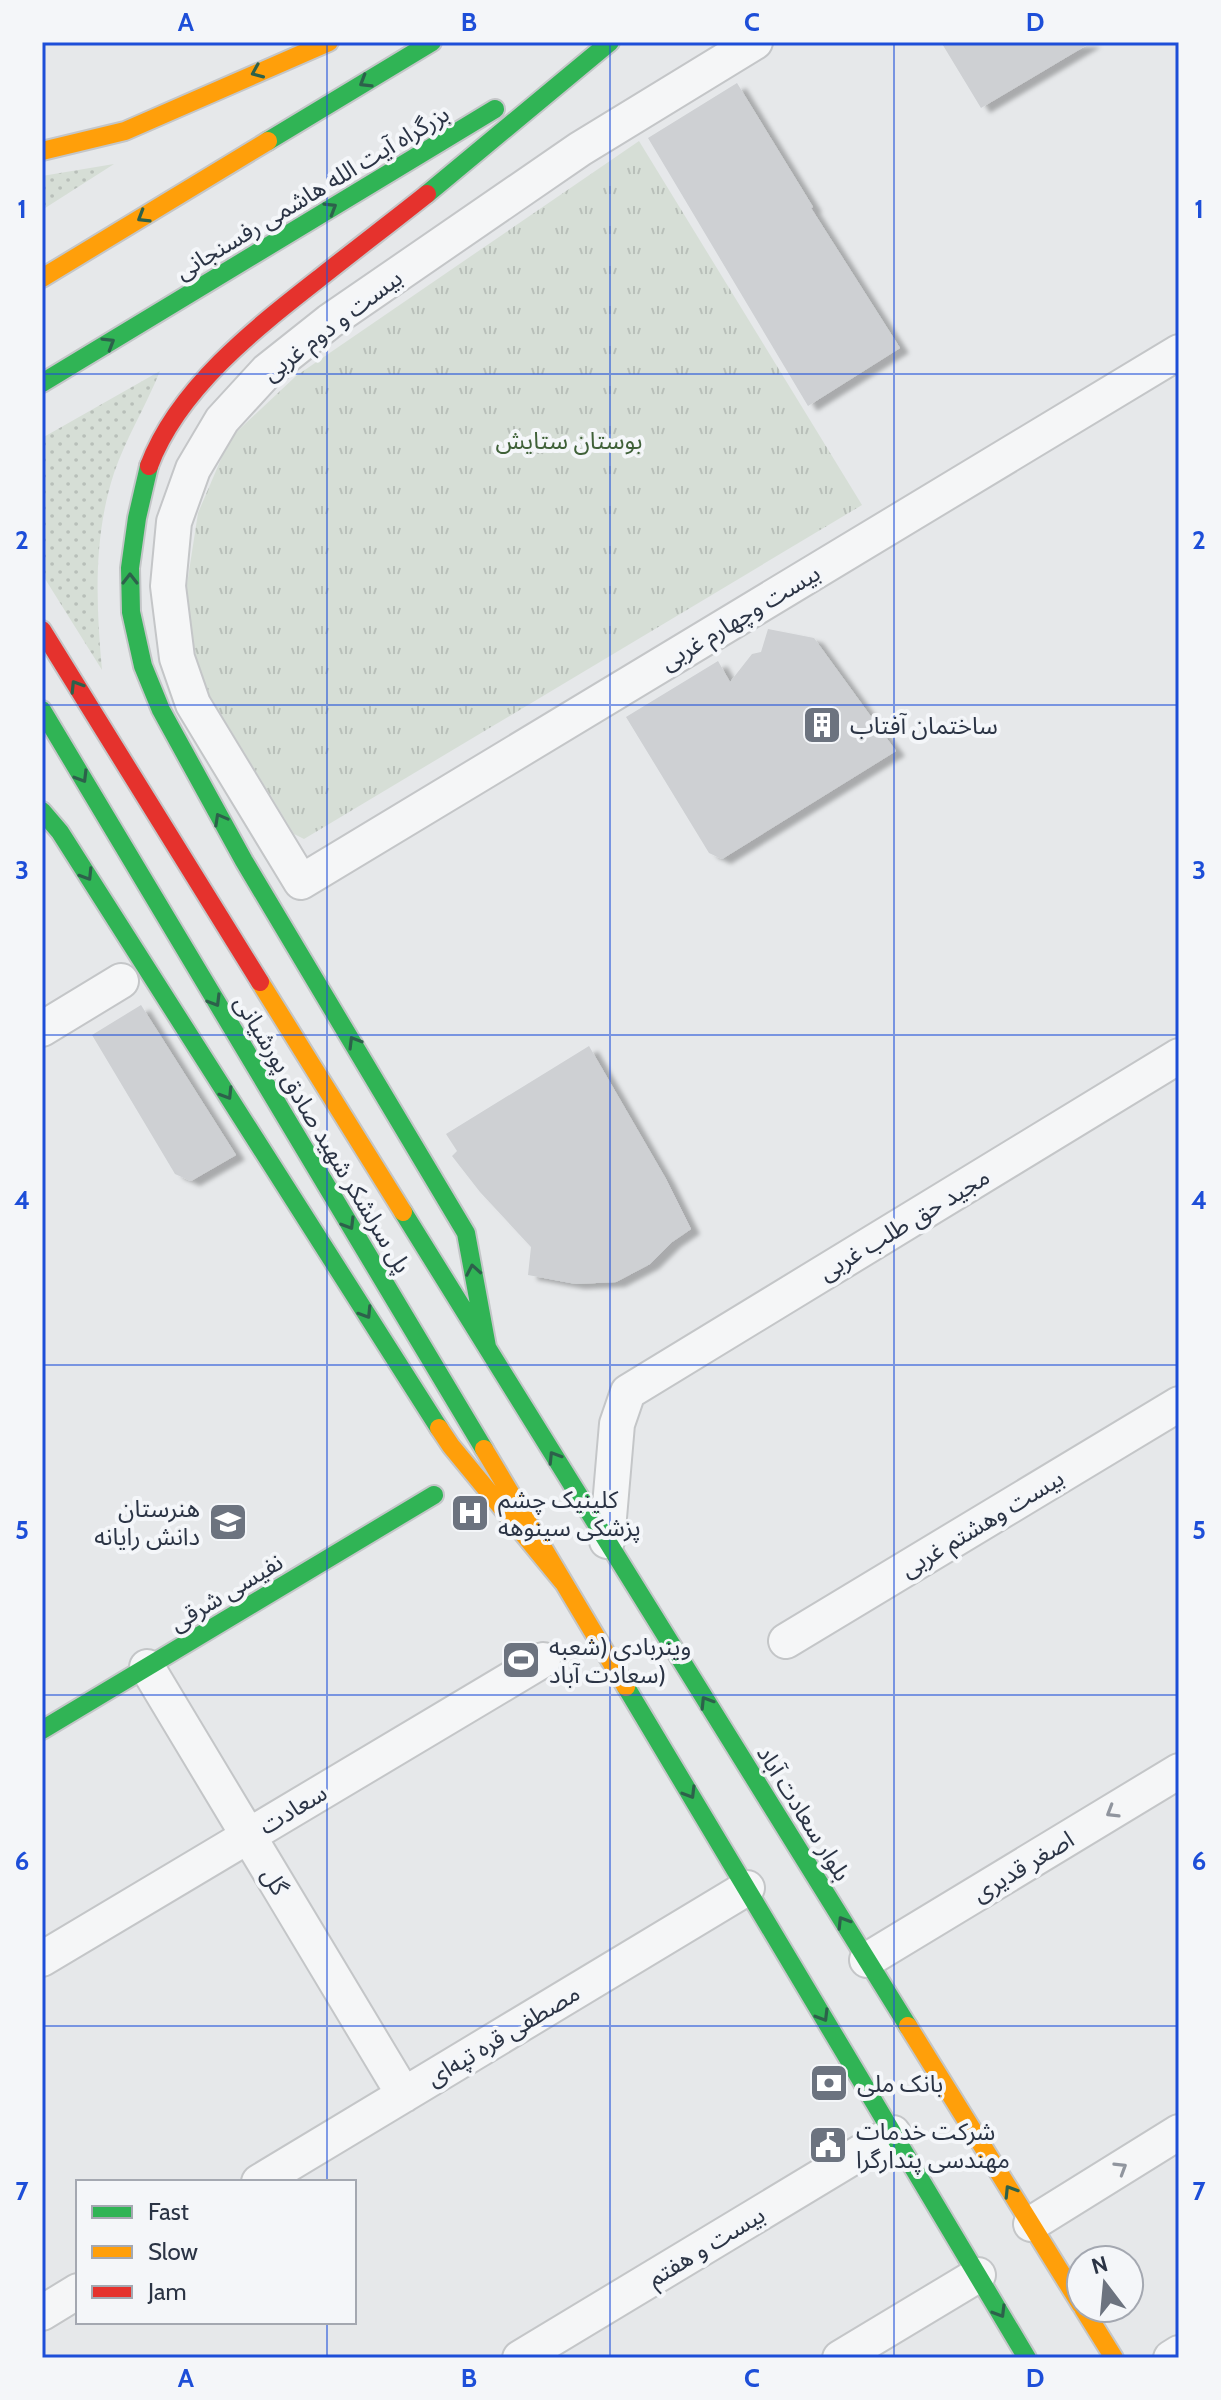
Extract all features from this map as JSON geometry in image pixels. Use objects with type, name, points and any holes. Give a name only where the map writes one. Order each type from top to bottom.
[{"type":"main road","points":[[42,151],[125,131],[329,42]]},
{"type":"main road","points":[[42,278],[432,42]]},
{"type":"main road","points":[[487,1347],[466,1233],[244,861],[161,710],[140,652],[131,612],[130,568],[137,518],[150,463],[175,418],[222,360],[254,329],[434,189],[609,42]]},
{"type":"main road","name":"بزرگراه آیت الله هاشمی رفسنجانی","points":[[42,383],[609,42]]},
{"type":"main road","name":"پل سرلشکر شهید صادق پورشیانی","points":[[42,630],[487,1347]]},
{"type":"main road","name":"پل سرلشکر شهید صادق پورشیانی","points":[[42,710],[563,1582]]},
{"type":"main road","points":[[42,811],[68,845],[451,1446],[563,1582],[1027,2358]]},
{"type":"main road","name":"بلوار سعادت آباد","points":[[487,1347],[1065,2279]]},
{"type":"main road","name":"نفیسی شرقی","points":[[42,1730],[434,1495]]},
{"type":"main road","name":"بلوار سعادت آباد","points":[[1093,2324],[1114,2358]]},
{"type":"street","name":"بیست و دوم غربی","points":[[301,882],[193,704],[177,658],[168,586],[174,522],[193,469],[222,420],[267,371],[330,321],[580,149],[755,42]]},
{"type":"street","name":"بیست وچهارم غربی","points":[[301,882],[1179,352]]},
{"type":"street","points":[[42,1029],[121,981]]},
{"type":"street","name":"مجید حق طلب غربی","points":[[607,1541],[617,1424],[628,1392],[1179,1056]]},
{"type":"street","name":"بیست وهشتم غربی","points":[[786,1641],[1179,1404]]},
{"type":"street","name":"سعادت","points":[[42,1959],[543,1660]]},
{"type":"street","name":"گل","points":[[147,1667],[404,2095]]},
{"type":"street","name":"اصغر قدیری","points":[[867,1960],[1179,1771]]},
{"type":"street","name":"مصطفی قره تپه‌ای","points":[[262,2180],[747,1888]]},
{"type":"street","points":[[1031,2224],[1179,2132]]},
{"type":"street","name":"بیست و هفتم","points":[[520,2358],[893,2133]]},
{"type":"street","points":[[840,2358],[978,2275]]},
{"type":"street","points":[[42,2313],[76,2292]]},
{"type":"street","points":[[1171,2358],[1179,2353]]},
{"type":"green space","name":"بوستان ستایش","points":[[639,141],[862,505],[304,839],[294,834],[200,680],[185,597],[198,513],[230,438],[296,376]]},
{"type":"green space","points":[[114,164],[42,210],[42,176]]},
{"type":"green space","points":[[160,371],[114,473],[102,522],[98,620],[102,670],[42,574],[42,438]]},
{"type":"building","points":[[941,42],[1092,42],[981,108]]},
{"type":"building","points":[[737,83],[811,208],[900,348],[808,406],[648,138]]},
{"type":"building","points":[[768,629],[814,638],[896,751],[722,859],[709,853],[626,717],[718,661],[730,682],[752,654],[761,652]]},
{"type":"building","points":[[141,1005],[236,1155],[191,1181],[175,1174],[92,1035]]},
{"type":"building","points":[[589,1046],[666,1179],[691,1229],[672,1242],[650,1264],[616,1282],[576,1284],[528,1275],[531,1247],[480,1192],[452,1156],[457,1151],[446,1134]]},
{"type":"traffic: fast","points":[[268,141],[432,42]]},
{"type":"traffic: fast","points":[[427,194],[610,42]]},
{"type":"traffic: fast","points":[[42,383],[495,109]]},
{"type":"traffic: fast","points":[[149,466],[130,568],[131,612],[143,666],[161,710],[244,861],[466,1233],[487,1347]]},
{"type":"traffic: fast","points":[[42,710],[484,1449]]},
{"type":"traffic: fast","points":[[42,811],[60,832],[439,1428]]},
{"type":"traffic: fast","points":[[403,1212],[908,2026]]},
{"type":"traffic: fast","points":[[42,1730],[434,1495]]},
{"type":"traffic: fast","points":[[626,1687],[1027,2358]]},
{"type":"traffic: slow","points":[[42,151],[125,131],[329,42]]},
{"type":"traffic: slow","points":[[42,278],[268,141]]},
{"type":"traffic: slow","points":[[260,982],[403,1212]]},
{"type":"traffic: slow","points":[[439,1428],[563,1582]]},
{"type":"traffic: slow","points":[[484,1449],[626,1687]]},
{"type":"traffic: slow","points":[[908,2026],[1065,2279]]},
{"type":"traffic: slow","points":[[1093,2324],[1114,2358]]},
{"type":"traffic: jam","points":[[149,466],[179,411],[222,361],[271,317],[427,194]]},
{"type":"traffic: jam","points":[[42,630],[260,982]]},
{"type":"place","name":"ساختمان آفتاب","points":[[822,725]]},
{"type":"place","name":"کلینیک چشم پزشکی سینوهه","points":[[470,1513]]},
{"type":"place","name":"هنرستان دانش رایانه","points":[[228,1522]]},
{"type":"place","name":"وینربادی (شعبه سعادت آباد)","points":[[521,1660]]},
{"type":"place","name":"بانک ملی","points":[[829,2083]]},
{"type":"place","name":"شرکت خدمات مهندسى پندارگرا","points":[[828,2145]]}]
